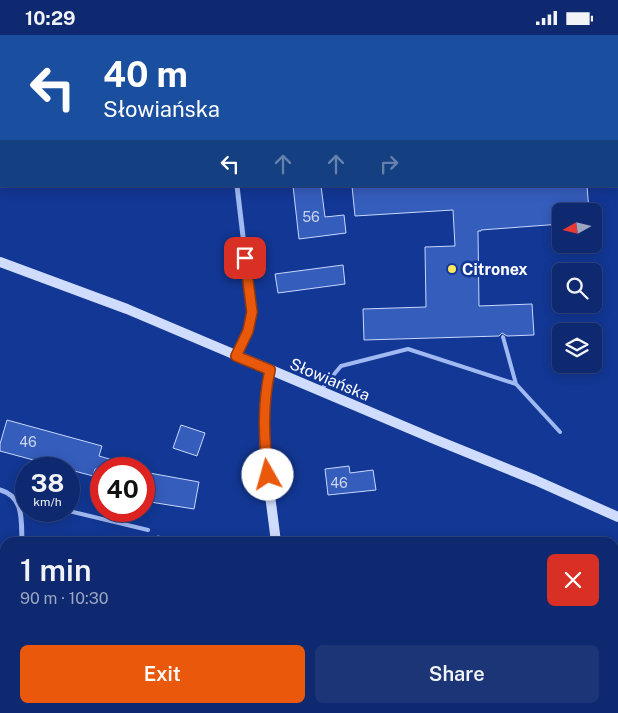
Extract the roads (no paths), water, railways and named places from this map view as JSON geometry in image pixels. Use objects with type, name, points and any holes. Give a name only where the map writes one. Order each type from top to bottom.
[{"type":"street","points":[[236,356],[248,331],[252,312],[237,187]]},
{"type":"street","name":"Słowiańska","points":[[0,262],[127,309],[535,480],[618,517]]},
{"type":"street","points":[[270,370],[264,408],[264,433],[275,537]]},
{"type":"street","points":[[0,490],[10,493],[15,499]]},
{"type":"street","points":[[21,522],[22,537]]},
{"type":"lane","points":[[503,337],[516,384],[560,432]]},
{"type":"lane","points":[[320,391],[341,365],[408,349],[516,384]]},
{"type":"lane","points":[[80,514],[148,530]]},
{"type":"place","name":"Citronex","points":[[452,269]]}]
